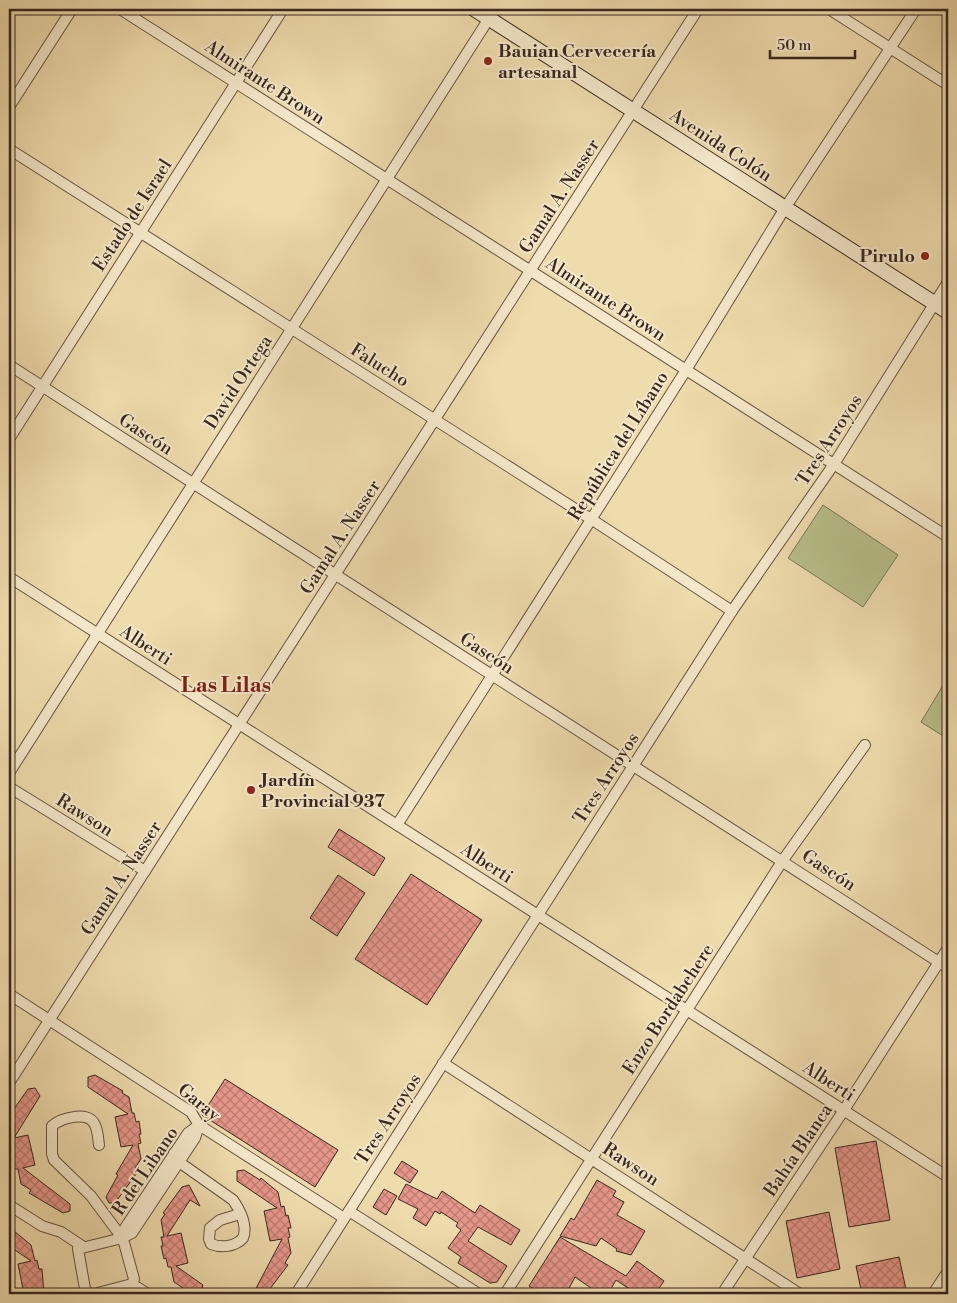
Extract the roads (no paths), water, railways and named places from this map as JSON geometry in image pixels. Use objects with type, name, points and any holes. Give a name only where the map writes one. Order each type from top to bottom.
[{"type":"main road","name":"Avenida Colón","points":[[474,9],[492,14],[633,111],[948,312]]},
{"type":"street","points":[[9,107],[72,9]]},
{"type":"street","name":"Almirante Brown","points":[[120,9],[948,537]]},
{"type":"street","name":"Estado de Israel","points":[[9,439],[283,9]]},
{"type":"street","name":"Gamal A. Nasser","points":[[9,1083],[698,9]]},
{"type":"street","points":[[829,9],[948,85]]},
{"type":"street","name":"República del Líbano","points":[[397,825],[686,370],[784,208],[916,9]]},
{"type":"street","name":"David Ortega","points":[[9,773],[492,14]]},
{"type":"street","name":"Falucho","points":[[9,149],[591,519],[732,611]]},
{"type":"street","name":"Tres Arroyos","points":[[296,1294],[732,611],[834,464],[948,282]]},
{"type":"street","name":"Gascón","points":[[9,365],[944,965]]},
{"type":"street","name":"Alberti","points":[[9,576],[948,1177]]},
{"type":"street","name":"Enzo Bordabehere","points":[[505,1294],[783,860],[865,745]]},
{"type":"street","name":"Rawson","points":[[9,787],[145,871]]},
{"type":"street","name":"Bahía Blanca","points":[[722,1294],[844,1110],[944,965],[948,948]]},
{"type":"street","name":"Garay","points":[[9,994],[191,1112],[199,1125],[479,1294]]},
{"type":"street","name":"Rawson","points":[[443,1063],[800,1294]]},
{"type":"street","points":[[99,1145],[95,1124],[92,1120],[68,1118],[52,1126],[52,1154],[54,1160],[91,1196],[122,1238],[134,1279],[132,1284]]},
{"type":"street","name":"R del Libano","points":[[122,1238],[125,1228],[177,1157],[188,1133],[199,1125]]},
{"type":"street","points":[[177,1157],[233,1200],[240,1214]]},
{"type":"street","points":[[9,1206],[42,1226],[61,1232],[82,1246],[122,1238]]},
{"type":"street","points":[[82,1246],[78,1253],[88,1293],[132,1284],[148,1294]]},
{"type":"street","points":[[933,1294],[948,1271]]},
{"type":"place","name":"Bauian Cervecería artesanal","points":[[488,61]]},
{"type":"place","name":"Pirulo","points":[[925,256]]},
{"type":"place","name":"Jardín Provincial 937","points":[[251,790]]},
{"type":"district","name":"Las Lilas","points":[[226,684]]}]
